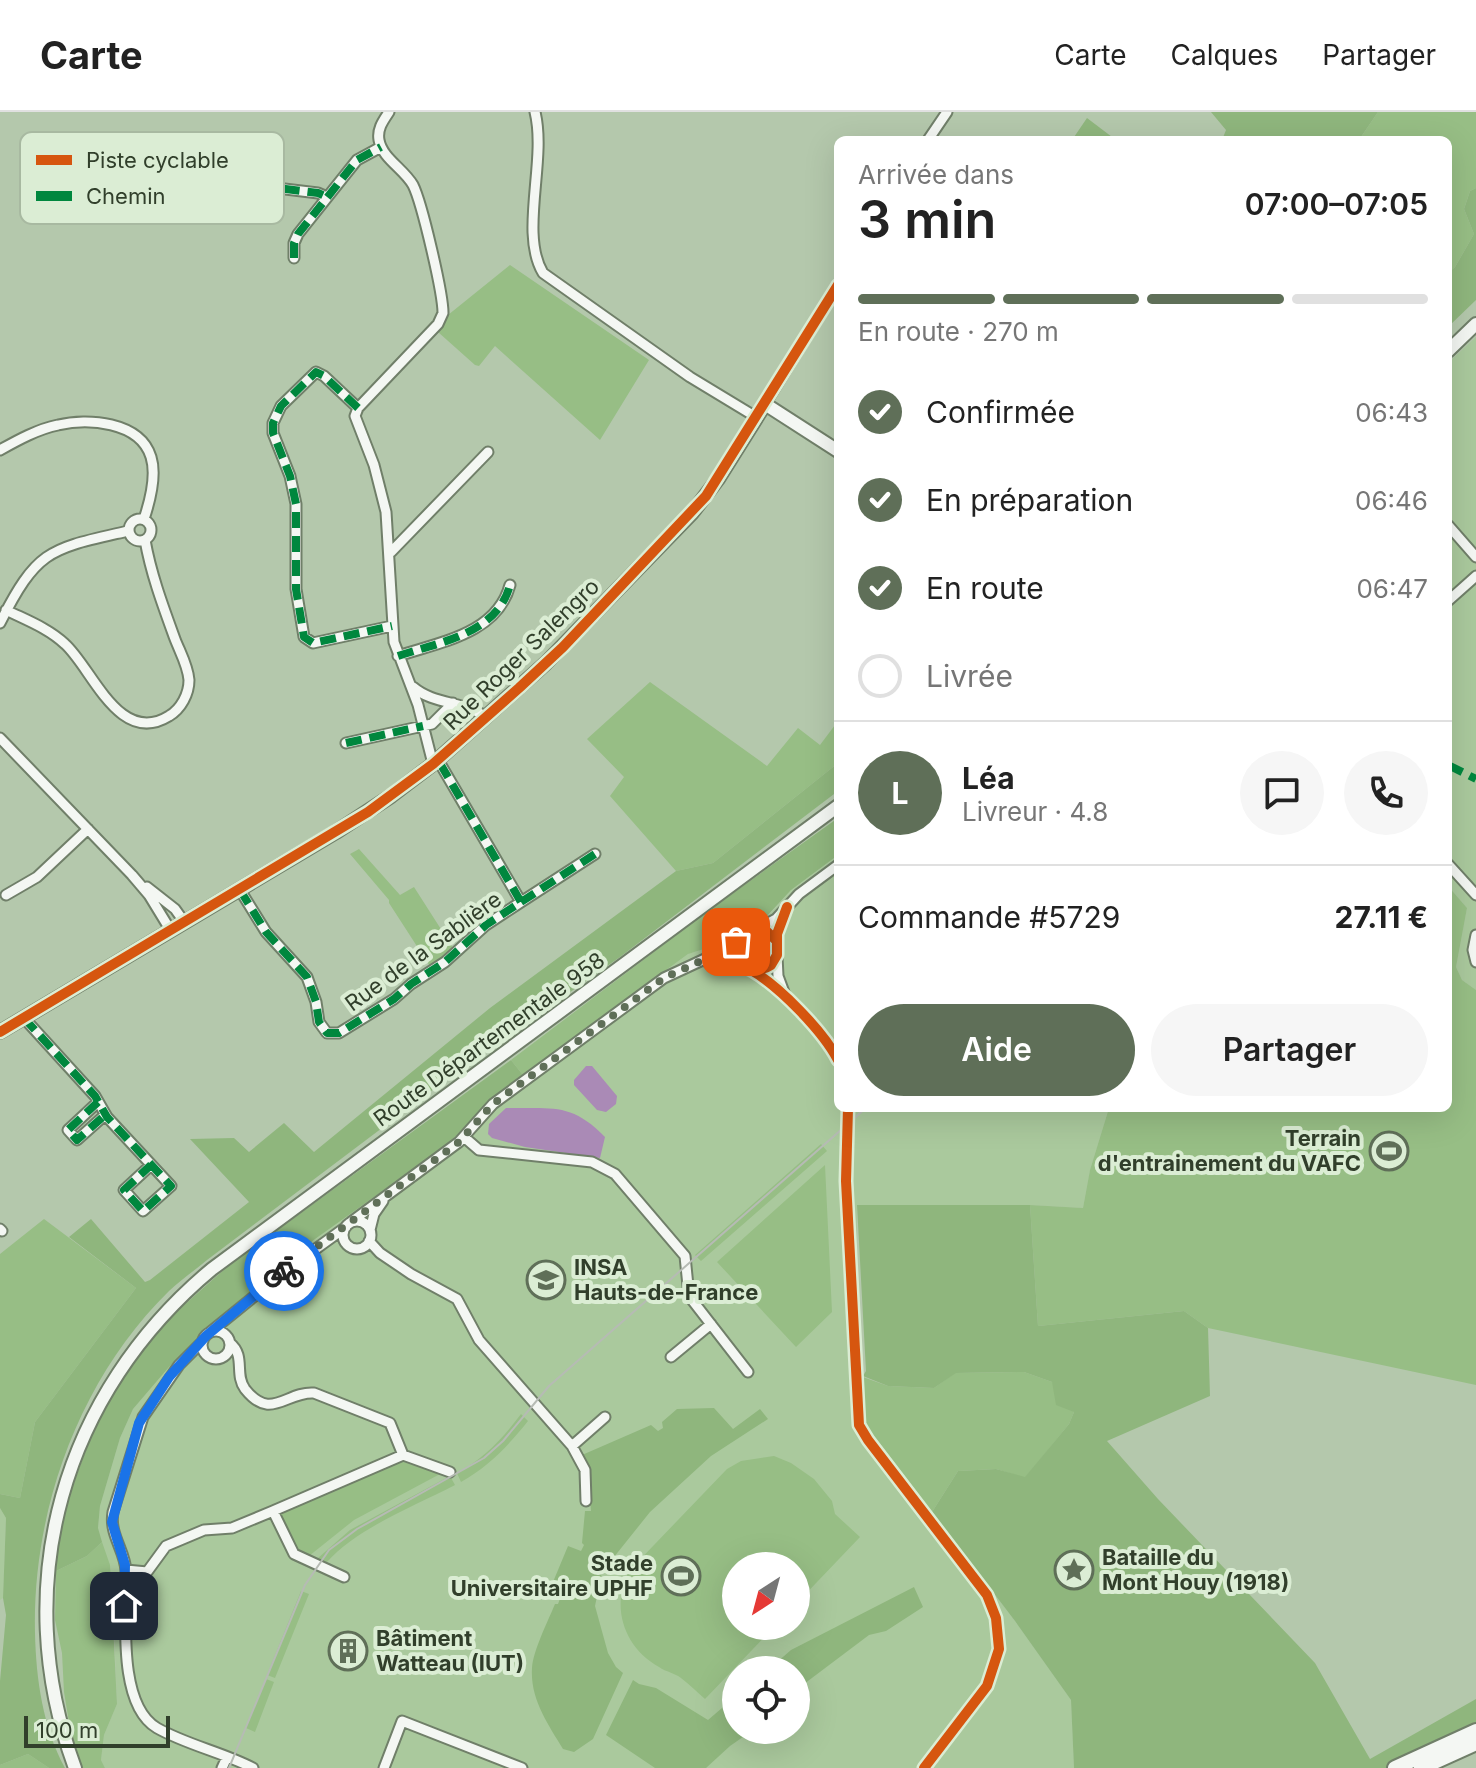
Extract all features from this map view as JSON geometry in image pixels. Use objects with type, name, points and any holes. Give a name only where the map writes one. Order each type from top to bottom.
[{"type":"main road","points":[[1452,347],[1476,324]]},
{"type":"main road","name":"Rue Roger Salengro","points":[[0,1032],[368,812],[435,762],[563,647],[692,513],[718,479],[765,404]]},
{"type":"main road","points":[[765,404],[834,448]]},
{"type":"main road","name":"Route Départementale 958","points":[[75,1768],[56,1702],[47,1638],[48,1575],[55,1523],[76,1452],[96,1408],[129,1356],[167,1309],[212,1269],[834,809]]},
{"type":"main road","points":[[1395,1768],[1476,1731]]},
{"type":"main road","points":[[1421,1768],[1476,1743]]},
{"type":"street","points":[[389,112],[379,128],[381,147],[406,175],[417,193],[443,313],[435,328],[358,408],[316,372],[281,406],[274,418],[273,433],[290,476],[296,504],[298,604],[304,637],[315,644],[392,626]]},
{"type":"street","points":[[535,112],[540,139],[533,246],[543,273],[690,377],[756,417]]},
{"type":"street","points":[[931,136],[947,112]]},
{"type":"street","points":[[294,258],[296,238],[327,197],[359,158],[381,147]]},
{"type":"street","points":[[284,189],[327,197]]},
{"type":"street","name":"Rue Roger Salengro","points":[[765,404],[834,292]]},
{"type":"street","name":"Rue de la Sablière","points":[[358,408],[355,420],[385,502],[391,552],[392,626],[398,656],[435,762],[521,902]]},
{"type":"street","points":[[0,450],[62,424],[95,421],[125,431],[141,442],[151,457],[151,494],[144,519]]},
{"type":"street","points":[[391,552],[488,452]]},
{"type":"street","points":[[128,531],[132,521],[144,519]]},
{"type":"street","points":[[6,610],[47,630],[64,643],[104,696],[124,715],[143,722],[159,721],[169,716],[184,700],[189,679],[151,572],[145,540],[151,529],[144,519]]},
{"type":"street","points":[[1452,530],[1476,557]]},
{"type":"street","points":[[128,531],[135,540],[145,540]]},
{"type":"street","points":[[0,623],[27,575],[46,556],[70,545],[128,531]]},
{"type":"street","points":[[1452,597],[1476,576]]},
{"type":"street","points":[[398,656],[479,628],[504,603],[510,585]]},
{"type":"street","points":[[410,684],[429,697],[474,709],[486,717]]},
{"type":"street","points":[[346,743],[423,726],[436,721],[453,703]]},
{"type":"street","points":[[0,738],[132,875],[149,895],[171,931]]},
{"type":"street","points":[[6,895],[41,873],[88,829]]},
{"type":"street","name":"Rue de la Sablière","points":[[240,890],[266,932],[307,977],[319,1022],[325,1031],[333,1035],[394,999],[442,964],[486,925],[595,854]]},
{"type":"street","points":[[249,1767],[157,1728],[140,1709],[131,1677],[124,1629],[126,1570],[113,1533],[113,1512],[139,1423],[174,1371],[240,1306],[464,1137],[489,1108],[664,978],[722,951],[745,931],[776,919],[799,894],[834,868]]},
{"type":"street","points":[[1452,868],[1476,895]]},
{"type":"street","points":[[132,875],[175,909],[185,923]]},
{"type":"street","points":[[787,907],[776,940],[779,980],[789,1002]]},
{"type":"street","points":[[759,928],[776,940]]},
{"type":"street","points":[[1476,935],[1473,950],[1476,962]]},
{"type":"street","points":[[737,939],[735,953],[746,968],[789,1002],[834,1054]]},
{"type":"street","points":[[694,962],[724,961],[760,971],[768,967],[777,955]]},
{"type":"street","points":[[24,1018],[98,1102],[105,1115],[171,1186],[143,1211],[124,1190],[151,1165]]},
{"type":"street","points":[[98,1102],[68,1130],[77,1140],[105,1115]]},
{"type":"street","points":[[848,1112],[846,1181],[859,1425],[990,1599],[999,1635],[996,1663],[987,1686],[924,1768]]},
{"type":"street","points":[[464,1137],[479,1150],[592,1162],[615,1174],[685,1256],[688,1294],[748,1372]]},
{"type":"street","points":[[318,1247],[348,1245],[359,1248],[370,1236],[374,1214],[387,1195]]},
{"type":"street","points":[[349,1224],[362,1222],[380,1253],[457,1299],[479,1340],[572,1446],[585,1470],[586,1501]]},
{"type":"street","points":[[348,1245],[343,1235],[349,1224]]},
{"type":"street","points":[[174,1371],[193,1361],[225,1356],[231,1323],[240,1306]]},
{"type":"street","points":[[671,1357],[711,1324]]},
{"type":"street","points":[[206,1337],[221,1332],[229,1341],[239,1353],[242,1383],[247,1391],[264,1403],[272,1405],[314,1393],[390,1423],[403,1455]]},
{"type":"street","points":[[206,1337],[203,1351],[211,1358]]},
{"type":"street","points":[[572,1446],[605,1417]]},
{"type":"street","points":[[126,1570],[147,1572],[166,1546],[204,1530],[232,1528],[403,1455],[450,1472]]},
{"type":"street","points":[[273,1511],[294,1554],[344,1577]]},
{"type":"street","points":[[384,1768],[402,1721],[522,1768]]},
{"type":"street","points":[[222,1768],[227,1757]]},
{"type":"shaded area","points":[[1211,112],[1378,112],[1362,136],[1224,136],[1226,130]]},
{"type":"shaded area","points":[[1378,112],[1476,112],[1476,188],[1470,191],[1464,209],[1474,234],[1452,270],[1452,136],[1362,136]]},
{"type":"shaded area","points":[[1087,118],[1111,136],[1075,136]]},
{"type":"shaded area","points":[[1476,188],[1476,300],[1452,323],[1452,270],[1474,234],[1464,209],[1470,191]]},
{"type":"shaded area","points":[[510,265],[649,360],[600,440],[495,346],[479,366],[438,332],[448,315]]},
{"type":"shaded area","points":[[1476,337],[1476,990],[1462,980],[1456,967],[1467,908],[1452,891],[1452,359]]},
{"type":"shaded area","points":[[650,682],[767,766],[798,728],[820,745],[834,726],[834,766],[713,863],[676,871],[610,796],[624,777],[587,739]]},
{"type":"shaded area","points":[[834,766],[834,794],[620,957],[455,1073],[207,1260],[169,1291],[138,1326],[110,1364],[87,1405],[68,1448],[42,1539],[36,1586],[37,1668],[46,1720],[65,1768],[49,1768],[28,1754],[0,1765],[6,1518],[0,1508],[0,1494],[20,1498],[35,1422],[136,1288],[69,1237],[91,1219],[145,1282],[150,1280],[249,1202],[190,1139],[234,1138],[249,1152],[284,1123],[314,1152],[490,1008],[676,871],[713,863]]},
{"type":"shaded area","points":[[834,821],[834,858],[791,890],[767,916],[735,929],[731,923],[721,924],[708,911]]},
{"type":"shaded area","points":[[359,849],[400,895],[414,887],[453,948],[431,968],[389,900],[350,854]]},
{"type":"shaded area","points":[[834,858],[834,1112],[1108,1112],[1090,1170],[1083,1208],[857,1205],[857,1359],[863,1414],[869,1429],[1071,1700],[1074,1768],[105,1768],[101,1760],[104,1735],[117,1704],[113,1605],[98,1528],[100,1506],[120,1438],[133,1409],[169,1367],[213,1324],[315,1239],[472,1121],[486,1103],[688,954],[719,944],[729,938],[735,929],[768,916],[791,890]]},
{"type":"shaded area","points":[[1452,891],[1467,908],[1456,967],[1462,980],[1476,990],[1476,1385],[1208,1328],[1184,1311],[1038,1326],[1030,1205],[1083,1208],[1090,1170],[1108,1112],[1452,1112]]},
{"type":"shaded area","points":[[708,911],[721,924],[731,923],[735,929],[726,939],[688,954],[523,1075],[511,1060]]},
{"type":"shaded area","points":[[756,934],[767,939],[772,950],[767,961],[756,966],[745,961],[740,950],[745,939]]},
{"type":"shaded area","points":[[511,1060],[523,1075],[486,1103],[444,1147],[315,1239],[213,1324],[169,1367],[133,1409],[120,1438],[100,1506],[98,1528],[102,1542],[87,1556],[56,1571],[68,1499],[94,1428],[123,1377],[156,1330],[228,1266]]},
{"type":"shaded area","points":[[586,1066],[592,1066],[617,1096],[616,1104],[606,1112],[597,1110],[574,1085],[574,1080]]},
{"type":"shaded area","points":[[506,1108],[549,1108],[582,1118],[605,1137],[600,1158],[525,1147],[492,1138],[488,1134],[489,1124]]},
{"type":"shaded area","points":[[821,1144],[827,1151],[701,1261],[695,1255]]},
{"type":"shaded area","points":[[825,1165],[832,1312],[796,1347],[717,1262]]},
{"type":"shaded area","points":[[857,1205],[1030,1205],[1038,1326],[1184,1311],[1208,1328],[1210,1396],[1107,1441],[1158,1499],[1315,1663],[1370,1759],[1476,1699],[1476,1726],[1386,1768],[1074,1768],[1071,1700],[932,1512],[958,1471],[996,1469],[1025,1477],[1069,1424],[1074,1412],[1056,1405],[1052,1382],[1024,1372],[956,1373],[934,1388],[888,1386],[863,1376],[866,1371]]},
{"type":"shaded area","points":[[44,1219],[136,1288],[35,1422],[20,1498],[0,1494],[0,1254]]},
{"type":"shaded area","points":[[1024,1372],[1052,1382],[1074,1412],[1069,1424],[1025,1478],[996,1469],[958,1471],[932,1512],[869,1429],[865,1421],[860,1376],[888,1386],[934,1388],[955,1373]]},
{"type":"shaded area","points":[[714,1408],[733,1429],[760,1409],[768,1419],[711,1456],[650,1512],[602,1572],[595,1606],[608,1653],[623,1673],[593,1739],[574,1752],[563,1749],[537,1701],[532,1668],[541,1636],[564,1588],[553,1582],[568,1546],[581,1551],[584,1545],[585,1511],[591,1511],[588,1470],[582,1455],[651,1425],[658,1431],[663,1428],[662,1422],[677,1409]]},
{"type":"shaded area","points":[[521,1414],[528,1421],[513,1439],[489,1462],[461,1482],[457,1473],[492,1447]]},
{"type":"shaded area","name":"Stade Universitaire UPHF","points":[[774,1456],[791,1463],[814,1479],[832,1501],[835,1514],[860,1537],[810,1589],[810,1552],[722,1552],[722,1640],[762,1640],[746,1656],[722,1656],[722,1681],[705,1699],[681,1678],[647,1659],[636,1648],[624,1624],[621,1597],[630,1570],[727,1469],[741,1461]]},
{"type":"shaded area","points":[[401,1461],[440,1474],[354,1520],[309,1556],[300,1554],[278,1514]]},
{"type":"shaded area","points":[[450,1476],[455,1485],[370,1528],[327,1562],[318,1558],[350,1530]]},
{"type":"shaded area","points":[[0,1508],[6,1518],[3,1598],[0,1600]]},
{"type":"shaded area","points":[[102,1542],[110,1565],[117,1704],[104,1735],[101,1760],[105,1768],[82,1768],[73,1747],[64,1692],[62,1653],[55,1620],[56,1571],[87,1556]]},
{"type":"shaded area","points":[[914,1587],[923,1607],[886,1631],[869,1635],[810,1679],[810,1656],[784,1656]]},
{"type":"shaded area","points":[[301,1591],[309,1594],[275,1678],[267,1675]]},
{"type":"shaded area","points":[[266,1679],[274,1682],[255,1732],[246,1728]]},
{"type":"shaded area","points":[[633,1680],[656,1688],[708,1720],[722,1708],[722,1744],[733,1744],[706,1768],[655,1768],[606,1735]]},
{"type":"shaded area","points":[[28,1754],[49,1768],[0,1768],[0,1765]]},
{"type":"tram line","points":[[229,1768],[305,1585],[329,1550],[357,1529],[484,1458],[503,1441],[549,1386],[861,1112]]},
{"type":"marked path","points":[[294,258],[294,243],[298,234],[357,160],[381,147]]},
{"type":"marked path","points":[[284,189],[327,197]]},
{"type":"marked path","points":[[358,408],[316,372],[281,406],[273,423],[273,433],[290,476],[296,504],[296,589],[304,637],[313,643],[392,626]]},
{"type":"marked path","points":[[398,656],[465,634],[480,625],[503,602],[510,585]]},
{"type":"marked path","points":[[346,743],[423,726]]},
{"type":"marked path","points":[[240,890],[266,932],[307,977],[319,1022],[327,1033],[339,1033],[394,999],[445,962],[486,925],[521,902],[438,760]]},
{"type":"marked path","points":[[1452,767],[1476,779]]},
{"type":"marked path","points":[[521,902],[595,854]]},
{"type":"marked path","points":[[24,1018],[95,1096],[107,1117],[171,1186],[143,1211],[124,1190],[151,1165]]},
{"type":"marked path","points":[[98,1102],[68,1130],[77,1140],[105,1115]]},
{"type":"cycle path","points":[[0,1032],[368,812],[433,764],[519,688],[563,647],[706,496],[834,291]]},
{"type":"cycle path","points":[[776,940],[765,930],[748,930],[736,942],[740,963],[750,970],[771,965],[777,955],[777,934],[787,907]]},
{"type":"cycle path","points":[[751,970],[799,1010],[834,1053]]},
{"type":"cycle path","points":[[848,1112],[846,1181],[859,1425],[987,1595],[996,1618],[999,1649],[987,1686],[924,1768]]},
{"type":"way so far","points":[[284,1271],[459,1142],[493,1104],[664,978],[683,966],[722,951],[737,939],[736,942]]},
{"type":"place","name":"Terrain d'entrainement du VAFC","points":[[1389,1151]]},
{"type":"place","name":"INSA Hauts-de-France","points":[[546,1280]]},
{"type":"place","name":"Bataille du Mont Houy (1918)","points":[[1074,1570]]},
{"type":"place","name":"Stade Universitaire UPHF","points":[[681,1576]]},
{"type":"place","name":"Bâtiment Watteau (IUT)","points":[[348,1651]]},
{"type":"route","points":[[124,1606],[126,1570],[112,1522],[139,1423],[181,1362],[231,1313],[284,1271]]}]
